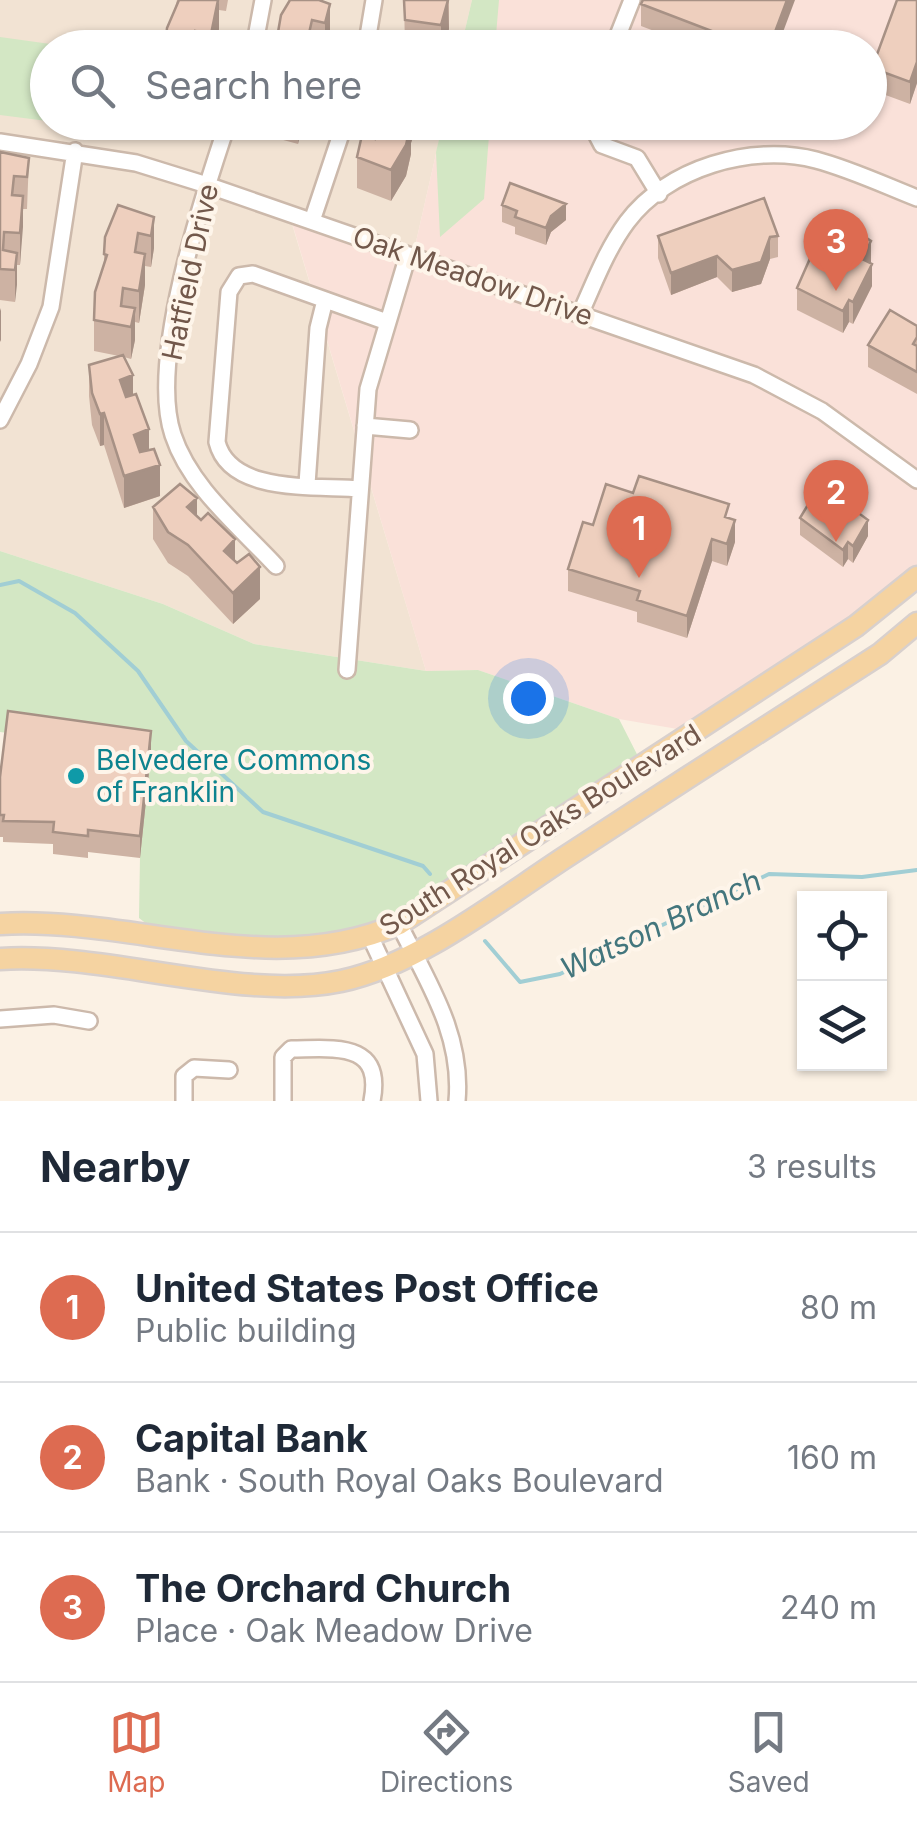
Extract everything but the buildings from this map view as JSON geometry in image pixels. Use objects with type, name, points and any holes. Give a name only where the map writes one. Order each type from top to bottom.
[{"type":"main road","name":"South Royal Oaks Boulevard","points":[[0,924],[111,927],[292,951],[370,936],[399,924],[856,626],[917,578]]},
{"type":"main road","name":"South Royal Oaks Boulevard","points":[[0,959],[108,963],[292,985],[341,981],[385,967],[413,954],[880,654],[917,623]]},
{"type":"street","points":[[258,30],[264,0]]},
{"type":"street","points":[[369,30],[374,0]]},
{"type":"street","points":[[620,30],[632,0]]},
{"type":"street","name":"Hatfield Drive","points":[[222,140],[207,185],[166,389],[172,434],[197,482],[276,566]]},
{"type":"street","points":[[312,221],[339,140]]},
{"type":"street","points":[[599,140],[602,145],[645,165],[660,194]]},
{"type":"street","name":"Oak Meadow Drive","points":[[0,142],[75,151],[207,185],[754,375],[822,411],[917,480]]},
{"type":"street","points":[[0,420],[29,364],[50,306],[75,151]]},
{"type":"street","points":[[581,312],[630,219],[660,194],[709,164],[757,154],[814,159],[917,198]]},
{"type":"street","points":[[347,670],[368,389],[408,255]]},
{"type":"street","points":[[360,489],[239,474],[218,450],[229,292],[239,276],[253,274],[387,322]]},
{"type":"street","points":[[307,484],[318,328],[325,300]]},
{"type":"street","points":[[364,426],[410,430]]},
{"type":"street","points":[[399,924],[447,1021],[456,1050],[457,1101]]},
{"type":"street","points":[[370,936],[426,1054],[429,1101]]},
{"type":"street","points":[[0,1019],[54,1015],[89,1021]]},
{"type":"street","points":[[283,1101],[284,1057],[291,1049],[348,1048],[366,1060],[374,1076],[372,1101]]},
{"type":"street","points":[[184,1101],[184,1076],[194,1068],[229,1070]]},
{"type":"shaded area","points":[[0,0],[472,0],[465,30],[30,30],[30,140],[439,140],[413,255],[289,214],[426,671],[254,644],[163,604],[0,551]]},
{"type":"shaded area","points":[[472,0],[917,0],[917,577],[695,732],[619,719],[478,670],[426,671],[289,213],[413,255],[439,140],[887,140],[887,30],[465,30]]},
{"type":"green space","points":[[472,0],[499,0],[496,30],[465,30]]},
{"type":"green space","points":[[0,37],[30,41],[30,119],[0,115]]},
{"type":"green space","points":[[439,140],[489,140],[484,199],[440,237],[436,152]]},
{"type":"green space","points":[[0,551],[163,604],[254,644],[426,671],[478,670],[619,719],[643,766],[399,924],[331,947],[161,935],[139,918],[140,857],[8,733],[0,732]]},
{"type":"waterway","name":"Watson Branch","points":[[0,585],[19,581],[75,613],[138,671],[186,741],[263,812],[423,866],[430,874]]},
{"type":"waterway","name":"Watson Branch","points":[[485,941],[520,982],[560,974],[769,874],[862,877],[917,870]]},
{"type":"place","name":"The Orchard Church","points":[[836,291]]},
{"type":"place","name":"Capital Bank","points":[[836,542]]},
{"type":"place","name":"United States Post Office","points":[[639,578]]},
{"type":"place","name":"Belvedere Commons of Franklin","points":[[76,776]]}]
